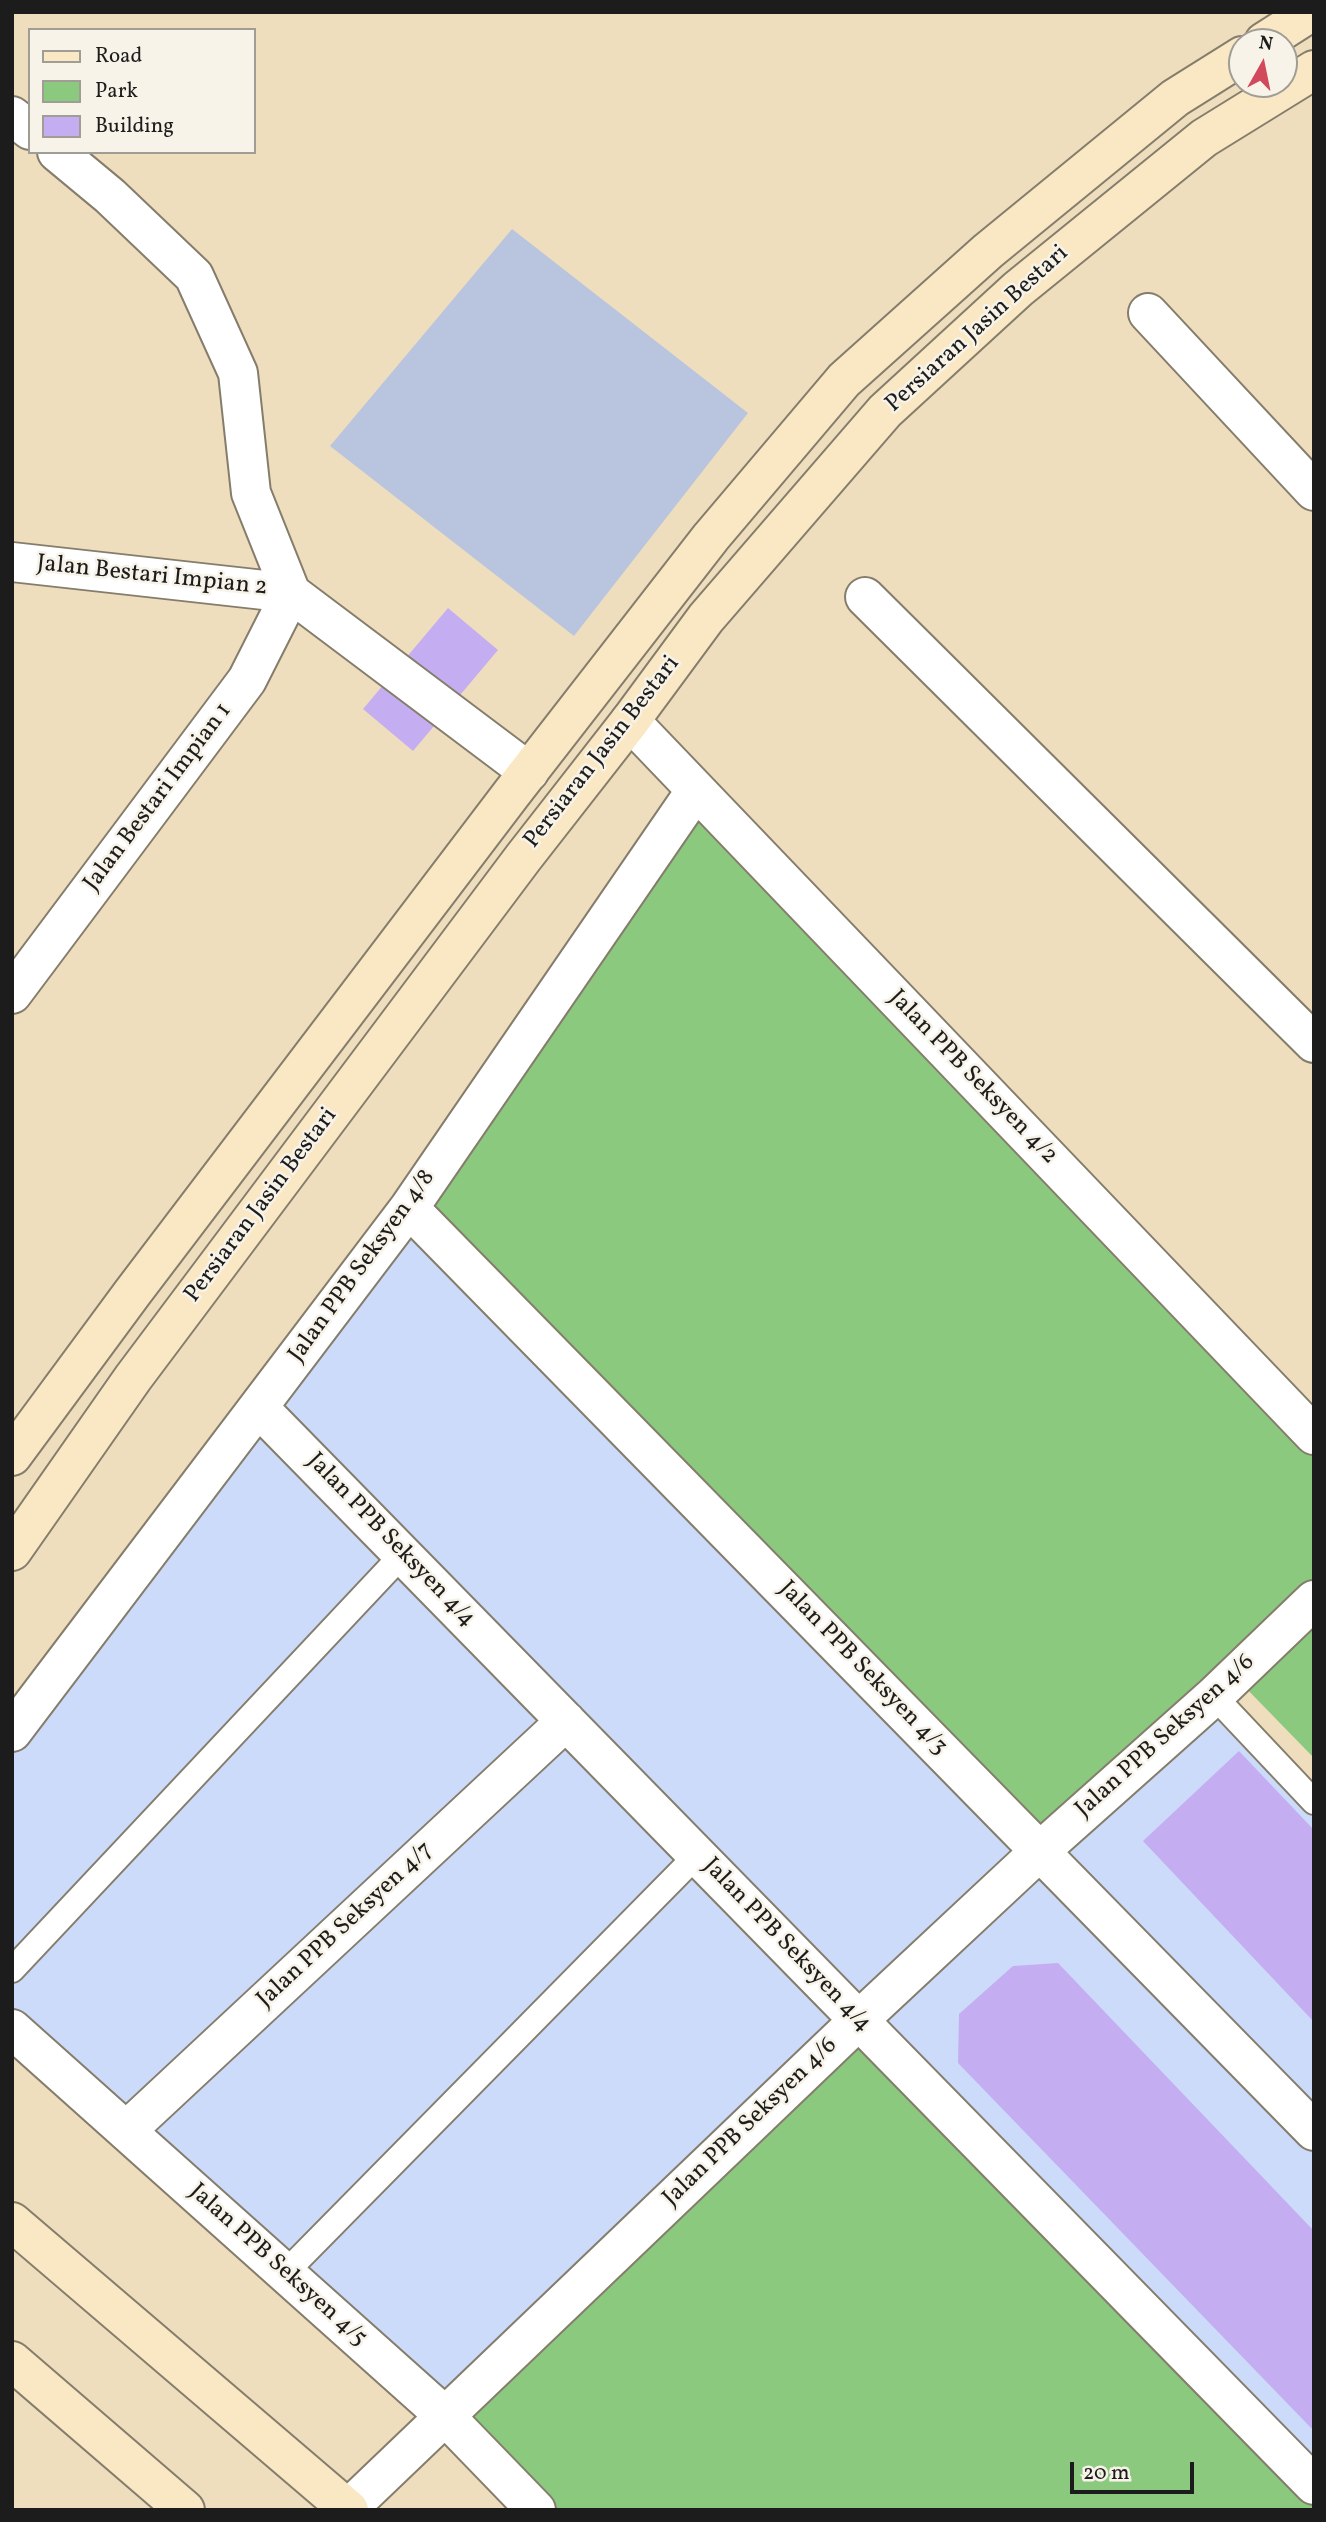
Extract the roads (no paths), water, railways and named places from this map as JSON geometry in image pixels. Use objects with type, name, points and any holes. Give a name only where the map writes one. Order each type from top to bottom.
[{"type":"street","points":[[1286,28],[1311,12]]},
{"type":"street","name":"Persiaran Jasin Bestari","points":[[12,1456],[133,1292],[529,772],[711,537],[844,380],[988,251],[1175,98],[1228,65]]},
{"type":"street","name":"Persiaran Jasin Bestari","points":[[12,1551],[133,1378],[514,869],[630,721],[706,618],[885,411],[1018,289],[1204,138],[1314,70]]},
{"type":"street","points":[[12,116],[28,128]]},
{"type":"street","points":[[59,154],[110,196],[194,276],[238,373],[251,492],[291,593],[529,772]]},
{"type":"street","points":[[1148,313],[1314,491]]},
{"type":"street","name":"Jalan Bestari Impian 2","points":[[12,562],[291,593]]},
{"type":"street","name":"Jalan Bestari Impian 1","points":[[12,994],[247,680],[291,593]]},
{"type":"street","points":[[865,597],[1314,1044]]},
{"type":"street","name":"Jalan PPB Seksyen 4/2","points":[[630,721],[1314,1435]]},
{"type":"street","name":"Jalan PPB Seksyen 4/8","points":[[12,1732],[409,1208],[696,790]]},
{"type":"street","name":"Jalan PPB Seksyen 4/3","points":[[409,1208],[1314,2131]]},
{"type":"street","name":"Jalan PPB Seksyen 4/4","points":[[259,1408],[1314,2485]]},
{"type":"street","name":"Jalan PPB Seksyen 4/6","points":[[348,2509],[859,2020],[1040,1851],[1214,1696],[1314,1600]]},
{"type":"street","name":"Jalan PPB Seksyen 4/7","points":[[127,2131],[566,1721]]},
{"type":"street","name":"Jalan PPB Seksyen 4/5","points":[[12,2029],[445,2416],[536,2510]]},
{"type":"street","points":[[12,2222],[348,2509]]},
{"type":"street","points":[[12,2361],[185,2510]]},
{"type":"lane","points":[[12,1970],[402,1555]]},
{"type":"lane","points":[[1214,1696],[1314,1802]]},
{"type":"lane","points":[[285,2273],[697,1855]]}]
